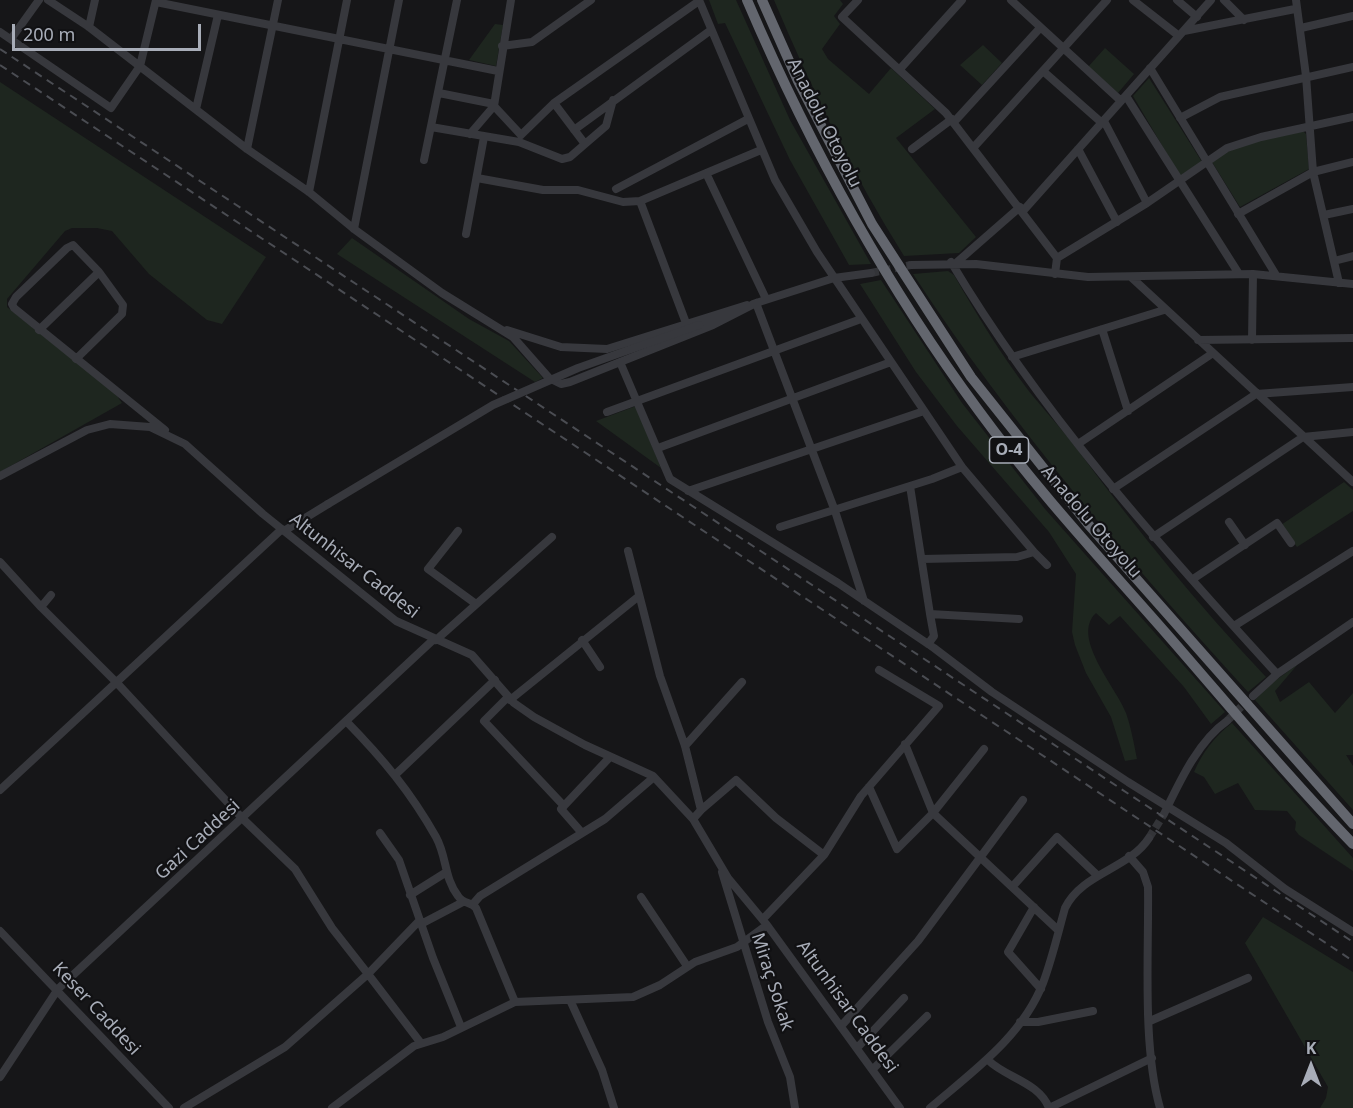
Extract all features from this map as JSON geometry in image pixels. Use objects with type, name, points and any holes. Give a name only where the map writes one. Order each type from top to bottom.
[{"type":"highway","name":"Anadolu Otoyolu","points":[[747,0],[791,97],[849,211],[922,330],[978,411],[1069,523],[1353,844]]},
{"type":"highway","name":"Anadolu Otoyolu","points":[[762,0],[824,133],[872,224],[910,286],[992,406],[1088,524],[1353,824]]},
{"type":"highway","points":[[770,0],[824,133]]},
{"type":"street","points":[[11,39],[39,0]]},
{"type":"street","points":[[48,0],[89,27],[247,149],[309,192],[354,230],[442,293],[518,342],[543,373],[561,384],[713,325],[756,303]]},
{"type":"street","points":[[89,27],[95,0]]},
{"type":"street","points":[[247,149],[278,0]]},
{"type":"street","points":[[309,192],[347,0]]},
{"type":"street","points":[[354,230],[399,0]]},
{"type":"street","points":[[424,160],[457,0]]},
{"type":"street","points":[[470,134],[494,105],[511,0]]},
{"type":"street","points":[[502,46],[532,42],[591,0]]},
{"type":"street","points":[[520,138],[554,103],[699,0],[775,180],[834,279],[962,467],[1047,565]]},
{"type":"street","points":[[858,0],[843,17],[953,121],[1057,258],[1055,274]]},
{"type":"street","points":[[900,69],[962,0]]},
{"type":"street","points":[[1011,0],[1063,49],[1124,98],[1239,274]]},
{"type":"street","points":[[974,147],[1107,0]]},
{"type":"street","points":[[1133,0],[1181,34],[1295,9]]},
{"type":"street","points":[[1177,0],[1197,17]]},
{"type":"street","points":[[953,263],[986,233],[1022,209],[1211,0]]},
{"type":"street","points":[[1224,0],[1244,20]]},
{"type":"street","points":[[1296,0],[1295,9],[1301,28],[1306,76],[1313,172],[1339,283]]},
{"type":"street","points":[[0,32],[111,108],[140,66],[156,1],[498,71]]},
{"type":"street","points":[[196,110],[218,15]]},
{"type":"street","points":[[1301,28],[1353,16]]},
{"type":"street","points":[[912,149],[953,121],[1040,28]]},
{"type":"street","points":[[574,130],[711,30]]},
{"type":"street","points":[[1180,118],[1220,97],[1353,67]]},
{"type":"street","points":[[1150,68],[1276,275]]},
{"type":"street","points":[[1043,71],[1103,122],[1147,203]]},
{"type":"street","points":[[439,93],[494,105],[520,138]]},
{"type":"street","points":[[431,128],[484,137],[520,138],[562,159],[570,157],[606,126],[613,100]]},
{"type":"street","points":[[554,103],[585,144]]},
{"type":"street","points":[[1057,258],[1147,203],[1236,144],[1353,117]]},
{"type":"street","points":[[616,189],[748,119]]},
{"type":"street","points":[[466,234],[484,137]]},
{"type":"street","points":[[1078,149],[1117,222]]},
{"type":"street","points":[[477,178],[543,190],[578,190],[623,202],[640,201],[761,150]]},
{"type":"street","points":[[1238,214],[1313,172],[1353,162]]},
{"type":"street","points":[[706,173],[766,299]]},
{"type":"street","points":[[640,201],[686,323]]},
{"type":"street","points":[[1324,215],[1353,209]]},
{"type":"street","points":[[76,359],[124,309],[121,300],[99,272],[75,246],[70,246],[16,297],[13,306],[39,330],[174,438]]},
{"type":"street","points":[[1334,261],[1353,256]]},
{"type":"street","points":[[953,263],[1012,357],[1113,489],[1153,537],[1277,674]]},
{"type":"street","points":[[911,265],[953,263],[1055,274],[1131,277],[1276,275],[1353,285]]},
{"type":"street","points":[[39,330],[99,272]]},
{"type":"street","points":[[0,790],[283,530],[494,405],[578,368],[766,299],[834,279],[870,273]]},
{"type":"street","points":[[1252,274],[1252,340]]},
{"type":"street","points":[[1131,277],[1164,310],[1353,482]]},
{"type":"street","points":[[497,327],[561,346],[599,349],[629,344],[686,323],[756,303]]},
{"type":"street","points":[[756,303],[835,511],[864,601]]},
{"type":"street","points":[[1012,357],[1164,310]]},
{"type":"street","points":[[607,412],[861,319]]},
{"type":"street","points":[[1102,329],[1128,411]]},
{"type":"street","points":[[1198,340],[1353,338]]},
{"type":"street","points":[[1078,444],[1213,354]]},
{"type":"street","points":[[620,362],[670,479],[864,601],[928,644],[992,692],[1166,810],[1226,843],[1285,889],[1353,932]]},
{"type":"street","points":[[658,448],[891,363]]},
{"type":"street","points":[[1113,489],[1256,394],[1353,387]]},
{"type":"street","points":[[688,491],[924,411]]},
{"type":"street","name":"Altunhisar Caddesi","points":[[0,476],[98,426],[137,424],[174,438],[396,621],[472,656],[509,698],[551,727],[610,757],[641,768],[654,777],[693,819],[719,865],[842,1024],[900,1108]]},
{"type":"street","points":[[1153,537],[1303,437],[1353,432]]},
{"type":"street","points":[[780,527],[835,511],[962,467]]},
{"type":"street","points":[[910,486],[934,636],[928,644]]},
{"type":"street","points":[[1229,522],[1245,545]]},
{"type":"street","points":[[1193,579],[1277,524],[1291,543]]},
{"type":"street","points":[[458,531],[428,569],[476,604]]},
{"type":"street","name":"Gazi Caddesi","points":[[0,1077],[58,989],[346,721],[552,537]]},
{"type":"street","points":[[628,551],[660,676],[685,746],[701,810]]},
{"type":"street","points":[[1234,626],[1353,551]]},
{"type":"street","points":[[922,559],[1017,557],[1034,552]]},
{"type":"street","points":[[0,562],[41,607],[117,683],[243,819],[295,869],[332,928],[420,1042]]},
{"type":"street","points":[[41,607],[51,596]]},
{"type":"street","points":[[564,806],[484,721],[509,698],[639,596]]},
{"type":"street","points":[[930,614],[1019,619]]},
{"type":"street","points":[[1253,696],[1277,674],[1353,622]]},
{"type":"street","points":[[582,640],[600,667]]},
{"type":"street","points":[[332,1108],[420,1042],[435,1040],[515,1002],[633,997],[660,985],[687,966],[743,944],[824,855],[855,804],[939,706],[879,670]]},
{"type":"street","points":[[396,774],[495,680]]},
{"type":"street","points":[[685,746],[742,682]]},
{"type":"street","points":[[346,721],[396,774],[442,849],[445,873],[463,902]]},
{"type":"street","points":[[1166,810],[1207,742],[1227,721]]},
{"type":"street","points":[[905,744],[933,813],[1058,930]]},
{"type":"street","points":[[869,787],[897,849],[933,813],[984,749]]},
{"type":"street","points":[[582,833],[561,809],[610,757]]},
{"type":"street","points":[[473,904],[488,891],[622,806],[654,777]]},
{"type":"street","points":[[693,819],[736,780],[776,818],[824,855]]},
{"type":"street","points":[[842,1024],[918,941],[1023,800]]},
{"type":"street","points":[[380,833],[399,860],[420,922],[461,1027]]},
{"type":"street","points":[[1013,886],[1057,837],[1098,876]]},
{"type":"street","points":[[930,1108],[988,1060],[1020,1022],[1041,988],[1067,903],[1098,876],[1140,849],[1149,838]]},
{"type":"street","points":[[1129,856],[1143,872],[1148,887],[1152,1058],[1160,1108]]},
{"type":"street","name":"Miraç Sokak","points":[[719,865],[768,1022],[790,1077],[795,1108]]},
{"type":"street","points":[[410,895],[445,873]]},
{"type":"street","points":[[641,897],[687,966]]},
{"type":"street","points":[[184,1108],[285,1047],[368,974],[420,922],[463,902],[473,904]]},
{"type":"street","points":[[473,904],[515,1002]]},
{"type":"street","points":[[1034,907],[1008,952],[1041,988]]},
{"type":"street","name":"Keser Caddesi","points":[[0,931],[58,989],[169,1108]]},
{"type":"street","points":[[1150,1021],[1248,978]]},
{"type":"street","points":[[858,1047],[904,998]]},
{"type":"street","points":[[570,1000],[602,1070],[614,1108]]},
{"type":"street","points":[[1020,1022],[1038,1022],[1093,1011]]},
{"type":"street","points":[[874,1068],[927,1016]]},
{"type":"street","points":[[988,1060],[995,1068],[1036,1090],[1049,1108],[1152,1058]]},
{"type":"shaded area","points":[[709,0],[736,0],[790,120],[871,264],[849,265],[790,160],[725,23],[718,24]]},
{"type":"shaded area","points":[[774,0],[840,0],[843,4],[834,16],[840,24],[822,49],[828,59],[869,94],[891,68],[935,109],[896,138],[976,237],[959,253],[904,256],[867,194],[834,131]]},
{"type":"shaded area","points":[[495,24],[503,25],[496,66],[469,60]]},
{"type":"shaded area","points":[[983,45],[1002,63],[982,85],[960,65]]},
{"type":"shaded area","points":[[1105,48],[1134,74],[1118,93],[1088,67]]},
{"type":"shaded area","points":[[1149,78],[1202,162],[1180,176],[1133,96]]},
{"type":"shaded area","points":[[0,82],[266,257],[222,324],[207,320],[149,274],[112,231],[97,228],[72,228],[65,231],[7,299],[7,307],[115,393],[122,403],[0,472]]},
{"type":"shaded area","points":[[1303,131],[1306,134],[1309,169],[1240,207],[1212,162],[1243,145]]},
{"type":"shaded area","points":[[352,238],[469,319],[509,341],[543,378],[535,382],[337,254]]},
{"type":"shaded area","points":[[948,271],[954,275],[989,334],[1028,390],[1168,566],[1266,677],[1248,692],[1158,592],[1030,438],[913,274]]},
{"type":"shaded area","points":[[881,280],[962,403],[1045,509],[1225,712],[1211,724],[1184,687],[1120,616],[1109,625],[1096,613],[1089,623],[1088,635],[1098,663],[1126,713],[1137,759],[1125,761],[1111,717],[1086,673],[1075,645],[1072,632],[1076,574],[1049,532],[957,426],[916,372],[860,284]]},
{"type":"shaded area","points":[[636,406],[661,468],[596,421]]},
{"type":"shaded area","points":[[1344,482],[1353,490],[1353,511],[1297,547],[1281,525]]},
{"type":"shaded area","points":[[1298,664],[1275,691],[1280,702],[1309,682],[1335,713],[1353,693],[1353,755],[1346,755],[1353,766],[1353,810],[1255,700],[1268,686]]},
{"type":"shaded area","points":[[1232,723],[1353,858],[1353,871],[1299,835],[1295,830],[1296,822],[1287,811],[1255,810],[1238,783],[1215,794],[1204,777],[1194,772],[1210,745]]},
{"type":"shaded area","points":[[1263,917],[1353,972],[1353,1108],[1320,1108],[1326,1098],[1328,1087],[1245,943]]},
{"type":"tunnel","points":[[871,273],[911,265]]},
{"type":"tunnel","points":[[1227,721],[1249,699]]},
{"type":"tunnel","points":[[1149,838],[1164,814]]},
{"type":"railway","points":[[0,49],[1353,942]]},
{"type":"railway","points":[[0,65],[1353,961]]}]
